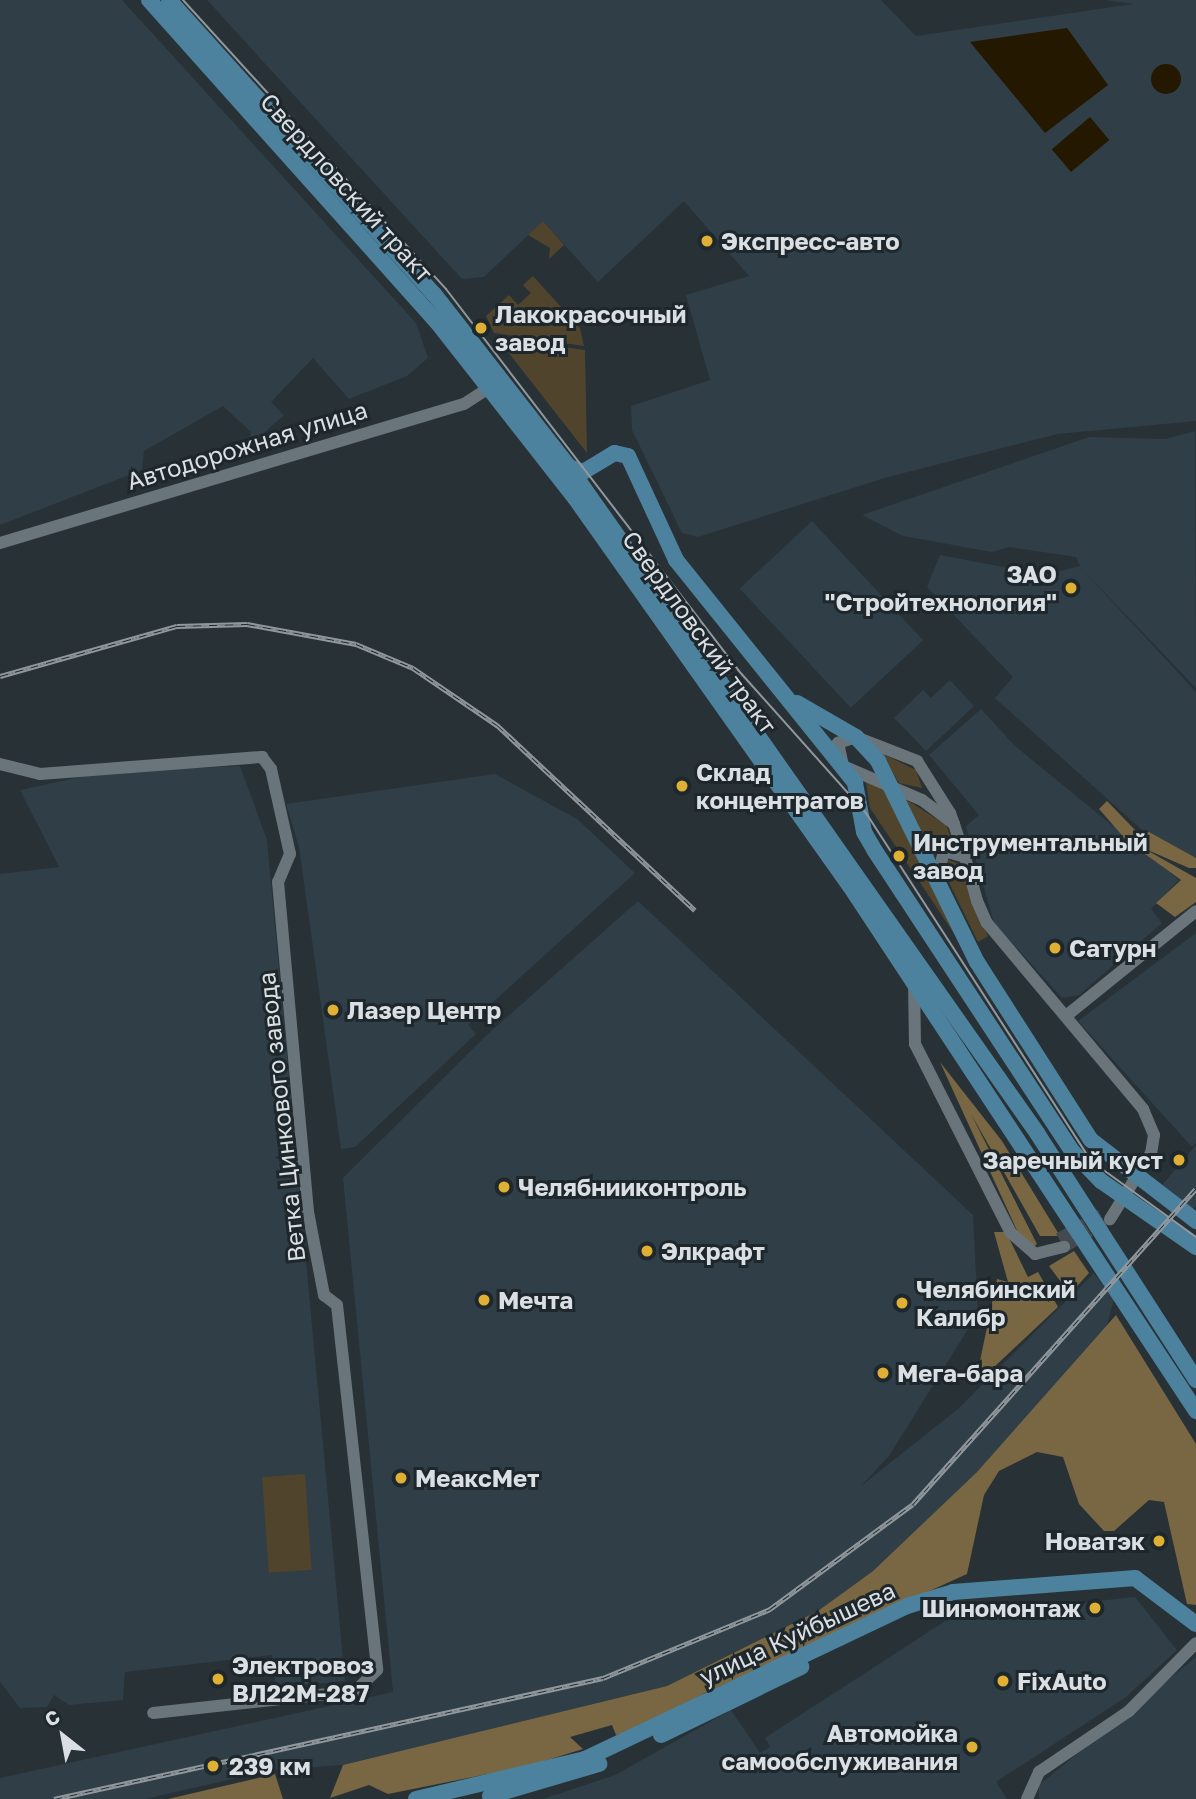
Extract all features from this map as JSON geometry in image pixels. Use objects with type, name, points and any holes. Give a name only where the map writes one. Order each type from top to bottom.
[{"type":"main road","name":"Свердловский тракт","points":[[149,0],[569,467],[1196,1380]]},
{"type":"main road","name":"Свердловский тракт","points":[[169,0],[434,294],[495,384],[724,702],[914,981],[1030,1138],[1196,1411]]},
{"type":"main road","points":[[569,467],[590,470],[614,453],[628,456],[676,559],[769,679],[843,766],[858,789],[864,832],[1085,1168],[1196,1247]]},
{"type":"main road","points":[[590,470],[592,498]]},
{"type":"main road","points":[[769,679],[807,711],[856,737],[898,790],[977,962],[1099,1149],[1196,1221]]},
{"type":"main road","name":"улица Куйбышева","points":[[416,1799],[480,1794],[585,1759],[953,1592],[1124,1577],[1155,1587],[1196,1624]]},
{"type":"main road","name":"улица Куйбышева","points":[[811,1657],[956,1598],[1108,1583],[1143,1586],[1196,1633]]},
{"type":"street","name":"Автодорожная улица","points":[[0,543],[464,404],[495,384]]},
{"type":"street","points":[[954,824],[898,790],[843,766],[836,747],[856,737],[917,761],[954,824],[986,923],[1066,1016],[1152,1124],[1148,1162],[1121,1208],[1108,1216]]},
{"type":"street","name":"Ветка Цинкового завода","points":[[0,764],[40,774],[262,757],[271,769],[290,854],[278,882],[308,1212],[321,1286],[337,1306],[377,1671],[355,1691],[153,1713]]},
{"type":"street","points":[[898,790],[922,791],[924,771]]},
{"type":"street","points":[[937,879],[944,851],[965,857]]},
{"type":"street","points":[[1066,1016],[1196,911]]},
{"type":"street","points":[[914,981],[915,1044],[1011,1233],[1035,1254],[1061,1243]]},
{"type":"street","points":[[1186,1653],[1196,1633]]},
{"type":"street","points":[[1027,1799],[1039,1772],[1129,1712],[1196,1643]]},
{"type":"shaded area","points":[[0,0],[122,0],[416,323],[428,358],[407,376],[349,399],[313,358],[271,402],[284,415],[248,447],[251,432],[223,406],[144,451],[142,470],[0,525]]},
{"type":"shaded area","points":[[207,0],[881,0],[916,36],[1133,4],[1106,0],[1196,0],[1196,421],[1058,434],[888,477],[698,537],[682,533],[632,430],[631,406],[710,380],[686,295],[749,276],[684,201],[598,282],[543,221],[484,277],[462,279]]},
{"type":"shaded area","points":[[1067,28],[1108,85],[1045,133],[970,42]]},
{"type":"shaded area","points":[[1166,64],[1177,68],[1181,79],[1177,90],[1166,94],[1155,90],[1151,79],[1155,68]]},
{"type":"shaded area","points":[[1090,117],[1109,140],[1071,172],[1052,149]]},
{"type":"shaded area","points":[[543,221],[564,245],[549,259],[550,248],[528,235]]},
{"type":"shaded area","points":[[533,276],[580,328],[584,346],[494,333],[486,316],[509,295],[518,305],[531,293],[523,285]]},
{"type":"shaded area","points":[[497,338],[585,350],[587,453]]},
{"type":"shaded area","points":[[1195,431],[1196,688],[1081,568],[1196,692],[1196,858],[1151,838],[995,698],[1013,677],[927,587],[940,555],[1045,575],[1080,566],[1076,557],[1009,547],[992,552],[903,536],[862,515],[1089,437],[1165,439]]},
{"type":"shaded area","points":[[812,521],[923,640],[851,708],[740,589]]},
{"type":"shaded area","points":[[950,680],[974,706],[926,751],[894,718],[923,690],[931,698]]},
{"type":"shaded area","points":[[981,709],[1015,746],[1179,880],[1151,909],[1162,923],[1079,995],[1062,998],[994,923],[966,826],[979,815],[929,755]]},
{"type":"shaded area","points":[[881,753],[916,770],[922,788],[899,783]]},
{"type":"shaded area","points":[[240,766],[267,840],[345,1681],[276,1688],[272,1655],[125,1672],[123,1700],[69,1705],[54,1695],[47,1707],[20,1708],[0,1682],[0,874],[59,867],[20,790],[99,773]]},
{"type":"shaded area","points":[[495,774],[577,819],[635,873],[468,1025],[476,1034],[355,1147],[341,1149],[299,847],[286,804]]},
{"type":"shaded area","points":[[866,782],[889,791],[959,941],[870,808]]},
{"type":"shaded area","points":[[904,798],[946,825],[954,845],[938,848],[933,857]]},
{"type":"shaded area","points":[[1107,801],[1138,833],[1149,832],[1196,858],[1196,868],[1189,868],[1143,848],[1196,878],[1196,902],[1175,917],[1156,903],[1181,880],[1127,841],[1099,809]]},
{"type":"shaded area","points":[[944,858],[959,864],[988,936],[978,942],[942,868]]},
{"type":"shaded area","points":[[638,901],[973,1215],[978,1313],[889,1456],[861,1486],[958,1409],[1094,1273],[1114,1300],[1105,1331],[977,1472],[873,1571],[818,1611],[667,1686],[343,1765],[272,1770],[145,1799],[0,1799],[0,1778],[393,1692],[343,1178],[489,1033]]},
{"type":"shaded area","points":[[1196,933],[1196,1143],[1192,1147],[1078,1021]]},
{"type":"shaded area","points":[[940,1062],[1002,1141],[1060,1236],[1040,1236],[971,1114],[1037,1244],[1032,1248],[1020,1237]]},
{"type":"shaded area","points":[[1196,1145],[1196,1206],[1191,1211],[1157,1191]]},
{"type":"shaded area","points":[[994,1232],[1006,1232],[1028,1277],[1038,1272],[1058,1307],[975,1385],[997,1279],[1008,1282]]},
{"type":"shaded area","points":[[1074,1251],[1089,1273],[1070,1294],[1049,1266]]},
{"type":"shaded area","points":[[1116,1315],[1196,1444],[1196,1605],[1187,1604],[1164,1502],[1149,1500],[1114,1531],[1104,1531],[1079,1504],[1063,1457],[1037,1452],[999,1471],[984,1495],[967,1574],[703,1694],[645,1729],[616,1735],[612,1725],[570,1737],[583,1749],[528,1766],[388,1794],[369,1785],[330,1798],[343,1765],[667,1686],[818,1611],[873,1571],[977,1472]]},
{"type":"shaded area","points":[[305,1474],[312,1570],[269,1573],[262,1477]]},
{"type":"shaded area","points":[[1135,1597],[1177,1650],[1126,1697],[996,1782],[1007,1799],[543,1799],[615,1775],[731,1710],[760,1753],[770,1747],[765,1738],[953,1616]]},
{"type":"shaded area","points":[[1196,1657],[1196,1799],[1039,1799],[1039,1785]]},
{"type":"shaded area","points":[[275,1774],[283,1799],[168,1799]]},
{"type":"tunnel","points":[[1059,1239],[1105,1212]]},
{"type":"tunnel","points":[[1064,1247],[1105,1222]]},
{"type":"tram line","points":[[183,0],[446,289],[738,670],[866,813],[1091,1161],[1196,1237]]},
{"type":"railway","points":[[0,676],[177,626],[247,624],[356,644],[413,668],[497,725],[695,910]]},
{"type":"railway","points":[[54,1799],[603,1678],[770,1609],[913,1504],[1196,1189]]},
{"type":"place","name":"Экспресс-авто","points":[[707,241]]},
{"type":"place","name":"Лакокрасочный завод","points":[[481,328]]},
{"type":"place","name":"ЗАО \"Стройтехнология\"","points":[[1071,588]]},
{"type":"place","name":"Склад концентратов","points":[[682,786]]},
{"type":"place","name":"Инструментальный завод","points":[[899,856]]},
{"type":"place","name":"Сатурн","points":[[1055,948]]},
{"type":"place","name":"Лазер Центр","points":[[333,1010]]},
{"type":"place","name":"Заречный куст","points":[[1179,1160]]},
{"type":"place","name":"Челябнииконтроль","points":[[504,1187]]},
{"type":"place","name":"Элкрафт","points":[[647,1251]]},
{"type":"place","name":"Мечта","points":[[484,1300]]},
{"type":"place","name":"Челябинский Калибр","points":[[902,1303]]},
{"type":"place","name":"Мега-бара","points":[[883,1373]]},
{"type":"place","name":"МеаксМет","points":[[401,1478]]},
{"type":"place","name":"Новатэк","points":[[1159,1541]]},
{"type":"place","name":"Шиномонтаж","points":[[1095,1608]]},
{"type":"place","name":"Электровоз ВЛ22М-287","points":[[218,1679]]},
{"type":"place","name":"FixAuto","points":[[1003,1681]]},
{"type":"place","name":"Автомойка самообслуживания","points":[[972,1747]]},
{"type":"place","name":"239 км","points":[[213,1766]]}]
